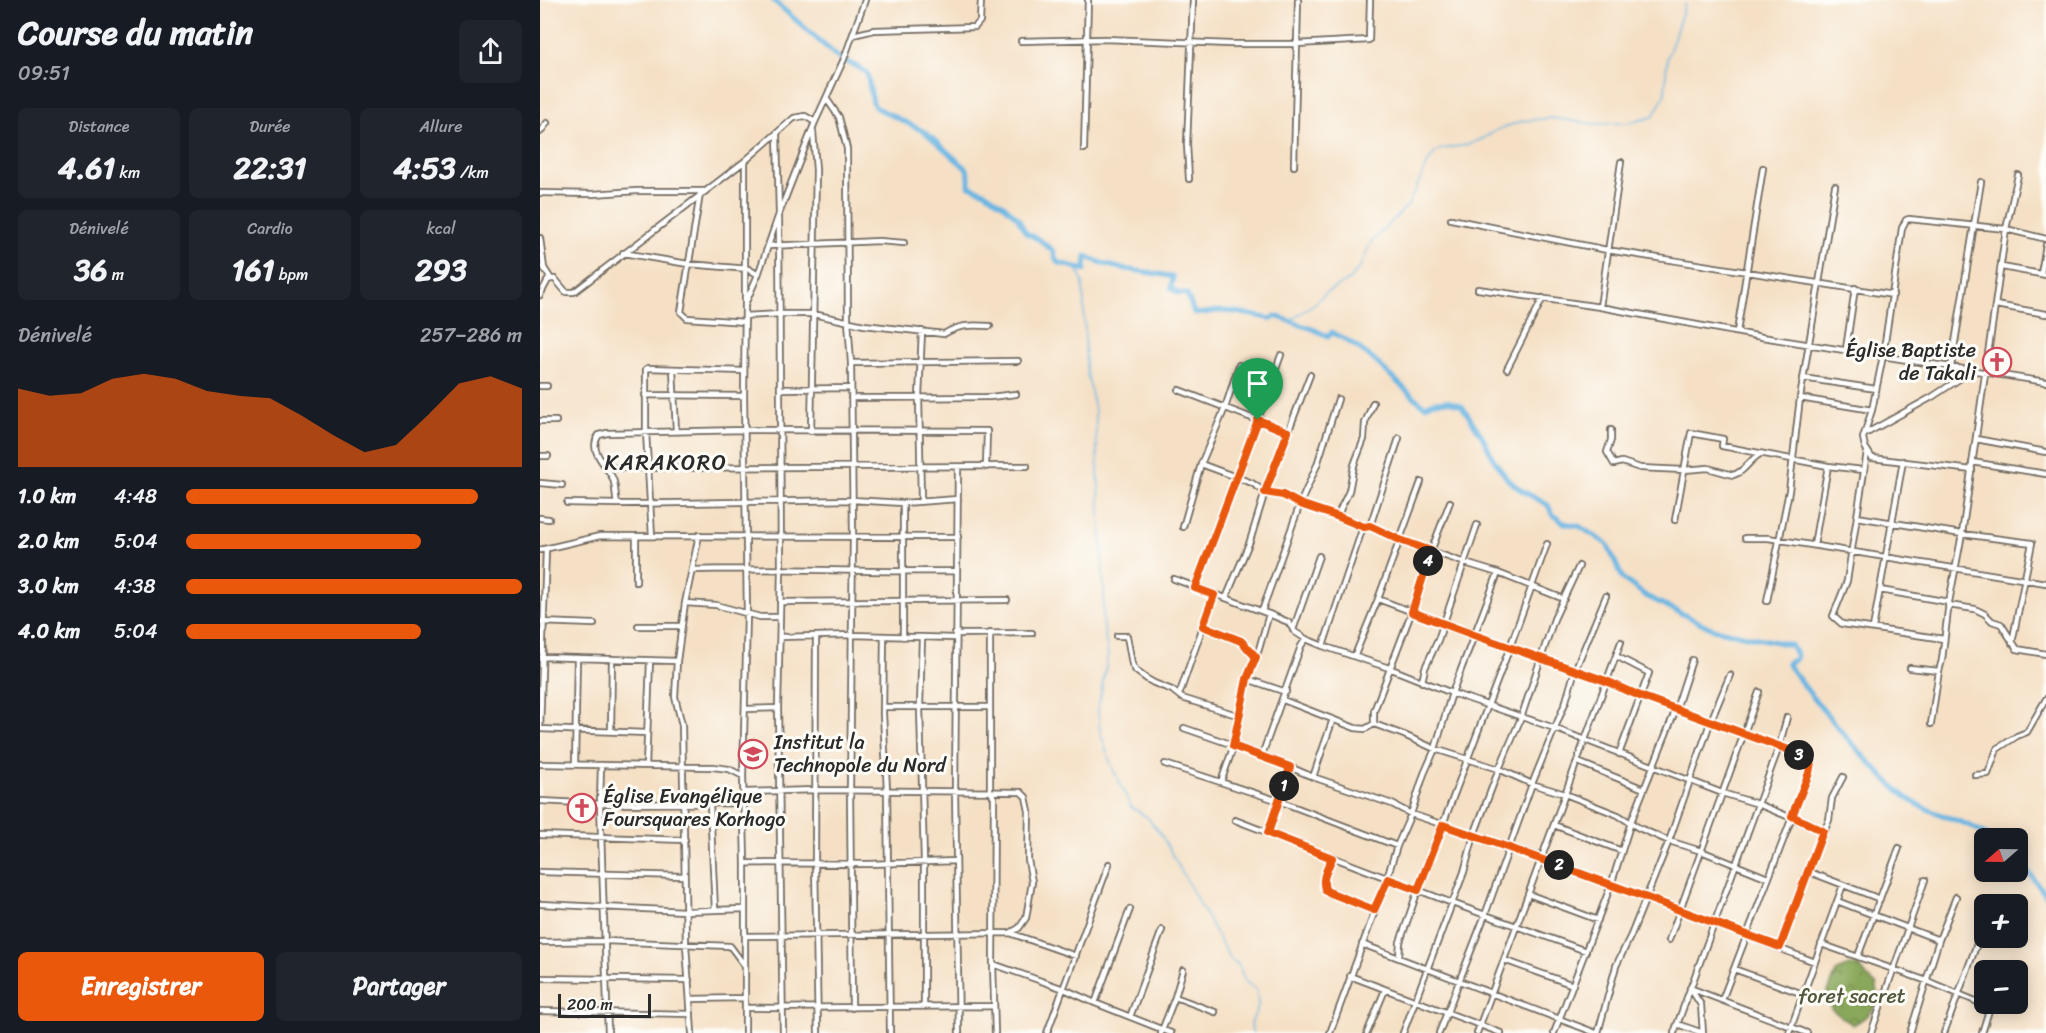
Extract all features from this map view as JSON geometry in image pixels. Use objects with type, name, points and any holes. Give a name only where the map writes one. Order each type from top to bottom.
[{"type":"street","points":[[745,304],[812,129],[844,60],[865,0]]},
{"type":"street","points":[[853,35],[874,30],[975,27],[980,21],[981,0]]},
{"type":"street","points":[[1084,149],[1088,0]]},
{"type":"street","points":[[1189,179],[1187,144],[1193,0]]},
{"type":"street","points":[[1294,166],[1298,0]]},
{"type":"street","points":[[1021,41],[1296,44],[1369,40],[1370,0]]},
{"type":"street","points":[[826,98],[839,117],[847,150],[853,536],[850,790],[852,1008]]},
{"type":"street","points":[[540,238],[542,265],[545,272],[551,279],[555,279],[566,292],[574,292],[745,160],[794,118],[805,116],[815,122]]},
{"type":"street","points":[[540,132],[547,123]]},
{"type":"street","points":[[811,431],[816,170],[812,129]]},
{"type":"street","points":[[777,134],[781,537],[778,708],[783,1033]]},
{"type":"street","points":[[745,160],[744,396],[747,614],[743,776],[745,1033]]},
{"type":"street","points":[[1600,307],[1621,162]]},
{"type":"street","points":[[1737,332],[1763,168]]},
{"type":"street","points":[[1931,724],[1942,660],[1948,604],[1962,534],[2006,229],[2018,175]]},
{"type":"street","points":[[1951,367],[1981,182]]},
{"type":"street","points":[[1767,601],[1789,491],[1808,344],[1835,186]]},
{"type":"street","points":[[540,193],[593,194],[637,191],[702,193]]},
{"type":"street","points":[[702,193],[688,264],[681,312],[683,316],[745,319],[780,314],[813,314],[864,325],[945,334],[951,328],[960,326],[990,326]]},
{"type":"street","points":[[1451,219],[1607,250],[1893,295]]},
{"type":"street","points":[[1971,470],[1872,458],[1865,447],[1865,434],[1883,356],[1902,228],[1906,220],[2006,229],[2046,239]]},
{"type":"street","points":[[768,246],[879,241],[904,243]]},
{"type":"street","points":[[2002,267],[2043,274],[2046,245]]},
{"type":"street","points":[[623,254],[688,264],[744,268],[758,275]]},
{"type":"street","points":[[540,295],[548,280],[551,279]]},
{"type":"street","points":[[1846,349],[1855,288]]},
{"type":"street","points":[[1478,289],[1600,307],[1808,344],[2046,382]]},
{"type":"street","points":[[1507,369],[1542,298]]},
{"type":"street","points":[[1996,305],[2046,314]]},
{"type":"street","points":[[921,501],[919,397],[922,331]]},
{"type":"street","points":[[1195,588],[1281,354]]},
{"type":"street","points":[[851,363],[1018,361]]},
{"type":"street","points":[[1183,527],[1201,464],[1225,408],[1239,365]]},
{"type":"street","points":[[652,536],[646,432],[646,369],[744,371]]},
{"type":"street","points":[[673,369],[676,431]]},
{"type":"street","points":[[1865,434],[1932,397],[1973,370]]},
{"type":"street","points":[[1226,598],[1250,541],[1265,492],[1310,375]]},
{"type":"street","points":[[1803,378],[1876,389]]},
{"type":"street","points":[[540,386],[547,386]]},
{"type":"street","points":[[780,390],[851,388]]},
{"type":"street","points":[[1179,390],[1288,432]]},
{"type":"street","points":[[851,398],[990,397],[1016,394]]},
{"type":"street","points":[[645,395],[744,396]]},
{"type":"street","points":[[1800,398],[1872,410]]},
{"type":"street","points":[[1262,611],[1300,504],[1317,465],[1338,399]]},
{"type":"street","points":[[1339,517],[1349,491],[1354,465],[1364,439],[1365,423],[1373,403]]},
{"type":"street","points":[[540,421],[556,421]]},
{"type":"street","points":[[617,504],[615,486],[607,468],[596,453],[595,444],[599,435],[607,433],[745,430],[987,431],[986,467]]},
{"type":"street","points":[[1611,430],[1611,440],[1606,452],[1614,464],[1622,462],[1640,468],[1684,470],[1708,468],[1727,475],[1737,475],[1747,467],[1752,458],[1760,454]]},
{"type":"street","points":[[1675,520],[1690,433],[1723,439],[1722,446],[1828,466],[1863,470]]},
{"type":"street","points":[[1370,526],[1399,438]]},
{"type":"street","points":[[1976,440],[2046,452]]},
{"type":"street","points":[[1867,452],[1846,581],[1833,616],[1842,624],[1944,639]]},
{"type":"street","points":[[540,456],[548,456]]},
{"type":"street","points":[[1873,628],[1902,461]]},
{"type":"street","points":[[1972,462],[2046,474]]},
{"type":"street","points":[[1201,464],[1252,483],[1265,492],[1283,495],[1300,504],[1364,527],[1370,526],[1400,540],[1564,598]]},
{"type":"street","points":[[607,468],[1027,466]]},
{"type":"street","points":[[1814,545],[1828,466]]},
{"type":"street","points":[[958,467],[955,790],[959,1033]]},
{"type":"street","points":[[1355,656],[1421,482]]},
{"type":"street","points":[[540,483],[562,485]]},
{"type":"street","points":[[567,503],[746,503],[852,500],[903,503],[958,499]]},
{"type":"street","points":[[1374,724],[1374,711],[1412,612],[1431,551],[1450,502]]},
{"type":"street","points":[[903,503],[903,637]]},
{"type":"street","points":[[1857,517],[2032,543],[2012,643]]},
{"type":"street","points":[[540,518],[549,519]]},
{"type":"street","points":[[1422,682],[1477,525]]},
{"type":"street","points":[[1323,646],[1364,527]]},
{"type":"street","points":[[692,1033],[686,945],[682,725],[675,697],[677,661],[685,603],[699,535]]},
{"type":"street","points":[[540,550],[600,536],[958,537]]},
{"type":"street","points":[[636,536],[636,582]]},
{"type":"street","points":[[1745,538],[1779,539],[2046,583]]},
{"type":"street","points":[[1399,957],[1400,942],[1418,890],[1547,544]]},
{"type":"street","points":[[546,550],[541,622],[540,729],[647,733]]},
{"type":"street","points":[[1293,630],[1319,556]]},
{"type":"street","points":[[1403,1033],[1464,872],[1474,836],[1499,769],[1521,718],[1554,619],[1579,566]]},
{"type":"street","points":[[692,570],[746,568],[957,571]]},
{"type":"street","points":[[1330,1033],[1374,910],[1388,879],[1397,846],[1435,749],[1452,693],[1498,573]]},
{"type":"street","points":[[1173,579],[1288,622],[1293,630],[1306,639],[1323,646],[1554,728],[1722,793],[1792,816],[1823,831]]},
{"type":"street","points":[[1880,590],[1975,609],[1992,621],[2001,624],[2017,649],[2046,654]]},
{"type":"street","points":[[1179,695],[1214,595]]},
{"type":"street","points":[[1439,1033],[1485,915],[1532,784],[1566,701],[1575,670],[1606,596]]},
{"type":"street","points":[[1378,599],[1606,681],[1710,723],[1779,747],[1811,762],[1809,773],[1722,1000]]},
{"type":"street","points":[[781,602],[1007,600]]},
{"type":"street","points":[[685,603],[716,605],[747,614],[780,617]]},
{"type":"street","points":[[1221,782],[1233,746],[1247,679],[1269,614]]},
{"type":"street","points":[[541,622],[594,624]]},
{"type":"street","points":[[638,626],[682,626]]},
{"type":"street","points":[[1203,626],[1241,641],[1256,657]]},
{"type":"street","points":[[990,633],[990,790],[994,798],[993,1006],[995,1033]]},
{"type":"street","points":[[781,637],[852,635],[922,637],[1032,633]]},
{"type":"street","points":[[1301,635],[1302,645]]},
{"type":"street","points":[[884,636],[883,707],[887,790],[890,1033]]},
{"type":"street","points":[[1117,636],[1128,636],[1132,664],[1136,671],[1154,683],[1172,690],[1182,699],[1239,716]]},
{"type":"street","points":[[816,637],[815,864],[818,1033]]},
{"type":"street","points":[[922,637],[920,707],[924,862],[924,1006]]},
{"type":"street","points":[[1262,755],[1306,639]]},
{"type":"street","points":[[1477,1033],[1621,642]]},
{"type":"street","points":[[1616,656],[1649,673],[1619,754]]},
{"type":"street","points":[[541,657],[677,661]]},
{"type":"street","points":[[575,764],[577,658]]},
{"type":"street","points":[[611,731],[612,659]]},
{"type":"street","points":[[1554,1033],[1611,885],[1631,822],[1676,709],[1692,660]]},
{"type":"street","points":[[646,766],[650,661]]},
{"type":"street","points":[[1910,668],[1939,671]]},
{"type":"street","points":[[1362,944],[1597,1033],[1616,966],[1669,841],[1710,723],[1730,675]]},
{"type":"street","points":[[1247,679],[1286,692]]},
{"type":"street","points":[[1669,940],[1759,692]]},
{"type":"street","points":[[1975,775],[1988,774],[1997,749],[2027,732],[2046,699]]},
{"type":"street","points":[[1283,700],[1360,729],[1374,724],[1435,749],[1499,769],[1532,784],[1618,815],[1639,828],[1669,841],[1701,851],[1768,878]]},
{"type":"street","points":[[883,707],[989,707]]},
{"type":"street","points":[[746,709],[778,708]]},
{"type":"street","points":[[1674,1033],[1779,747],[1787,717]]},
{"type":"street","points":[[1313,777],[1333,718]]},
{"type":"street","points":[[1184,728],[1392,804],[1411,814],[1542,858],[1815,962]]},
{"type":"street","points":[[1578,762],[1644,789]]},
{"type":"street","points":[[540,764],[683,767],[729,770],[743,776]]},
{"type":"street","points":[[1165,764],[1279,801],[1397,846]]},
{"type":"street","points":[[601,765],[600,804],[608,1033]]},
{"type":"street","points":[[1268,833],[1290,767]]},
{"type":"street","points":[[1780,947],[1807,871],[1829,820],[1832,798],[1843,777]]},
{"type":"street","points":[[744,792],[990,790],[1021,792],[1026,797],[1029,811],[1028,860],[1032,882],[1026,918],[1019,928],[1010,933]]},
{"type":"street","points":[[540,801],[600,804],[744,803]]},
{"type":"street","points":[[710,804],[715,910]]},
{"type":"street","points":[[1235,820],[1452,903],[1586,951]]},
{"type":"street","points":[[1554,825],[1622,851]]},
{"type":"street","points":[[540,835],[685,840]]},
{"type":"street","points":[[1858,956],[1899,848]]},
{"type":"street","points":[[1332,858],[1324,879],[1323,885],[1326,891],[1374,910]]},
{"type":"street","points":[[745,863],[852,864],[956,861]]},
{"type":"street","points":[[1047,1033],[1109,864]]},
{"type":"street","points":[[1807,871],[1880,899]]},
{"type":"street","points":[[540,872],[684,876]]},
{"type":"street","points":[[1871,1033],[1925,880]]},
{"type":"street","points":[[1788,1033],[1843,885]]},
{"type":"street","points":[[1528,894],[1598,920]]},
{"type":"street","points":[[1910,1033],[1939,940],[1956,897]]},
{"type":"street","points":[[1837,901],[1939,940]]},
{"type":"street","points":[[540,904],[685,911],[744,909]]},
{"type":"street","points":[[1095,1004],[1130,909]]},
{"type":"street","points":[[1130,1017],[1162,930]]},
{"type":"street","points":[[745,936],[1010,933],[1076,956]]},
{"type":"street","points":[[540,942],[606,941],[730,946],[745,966]]},
{"type":"street","points":[[1821,944],[1927,981],[1990,1007],[1982,1033]]},
{"type":"street","points":[[1944,1033],[1976,948]]},
{"type":"street","points":[[1504,960],[1573,985]]},
{"type":"street","points":[[993,964],[1064,989],[1095,1004],[1171,1033]]},
{"type":"street","points":[[1734,969],[1803,994]]},
{"type":"street","points":[[1161,1031],[1183,970]]},
{"type":"street","points":[[1350,976],[1501,1033]]},
{"type":"street","points":[[540,978],[689,980]]},
{"type":"street","points":[[1690,988],[1807,1033]]},
{"type":"street","points":[[1677,1024],[1703,1033],[1701,1005],[1690,988]]},
{"type":"street","points":[[1367,1033],[1385,990]]},
{"type":"street","points":[[1175,997],[1215,1012]]},
{"type":"street","points":[[690,999],[744,998]]},
{"type":"street","points":[[745,1008],[993,1006]]},
{"type":"street","points":[[540,1011],[691,1014]]},
{"type":"green space","name":"foret sacret","points":[[1850,965],[1860,967],[1877,985],[1878,993],[1876,1005],[1870,1014],[1853,1025],[1831,1009],[1827,994],[1836,972]]},
{"type":"waterway","points":[[773,0],[840,59],[867,73],[875,107],[925,132],[967,169],[969,186],[985,192],[1005,206],[1018,218],[1026,233],[1040,240],[1053,251],[1057,262],[1085,270],[1086,256],[1107,265],[1173,277],[1171,288],[1178,293],[1187,294],[1194,313],[1225,311],[1272,319],[1275,316],[1329,336],[1332,332],[1361,350],[1425,406],[1434,402],[1448,401],[1462,406],[1508,480],[1548,505],[1552,514],[1564,523],[1579,526],[1607,544],[1623,579],[1646,596],[1713,629],[1791,645],[1797,656],[1795,660],[1788,662],[1788,665],[1840,730],[1892,785],[1921,806],[1974,828]]},
{"type":"waterway","points":[[1290,321],[1327,292],[1349,280],[1360,267],[1371,242],[1408,205],[1429,161],[1441,149],[1467,145],[1522,121],[1551,118],[1594,124],[1628,123],[1653,117],[1665,94],[1667,59],[1685,4]]},
{"type":"waterway","points":[[1077,268],[1083,283],[1086,368],[1095,411],[1104,591],[1103,623],[1108,655],[1098,709],[1100,732],[1112,767],[1131,807],[1147,817],[1162,836],[1230,959],[1238,964],[1245,981],[1256,990],[1258,1005],[1251,1024],[1253,1033]]},
{"type":"waterway","points":[[2028,873],[2046,896]]},
{"type":"place","name":"Église Baptiste de Takali","points":[[1997,362]]},
{"type":"place","name":"Institut la Technopole du Nord","points":[[753,754]]},
{"type":"place","name":"Église Evangélique Foursquares Korhogo","points":[[582,808]]},
{"type":"district","name":"KARAKORO","points":[[666,462]]},
{"type":"route","points":[[1258,420],[1288,432],[1265,492],[1283,495],[1300,504],[1364,527],[1370,526],[1431,551],[1412,612],[1606,681],[1710,723],[1792,751],[1811,762],[1792,816],[1823,831],[1780,947],[1542,858],[1443,825],[1418,890],[1388,879],[1374,910],[1326,891],[1323,885],[1324,879],[1332,858],[1268,833],[1290,767],[1233,746],[1247,679],[1256,657],[1241,641],[1203,626],[1214,595],[1195,588],[1258,420]]}]
